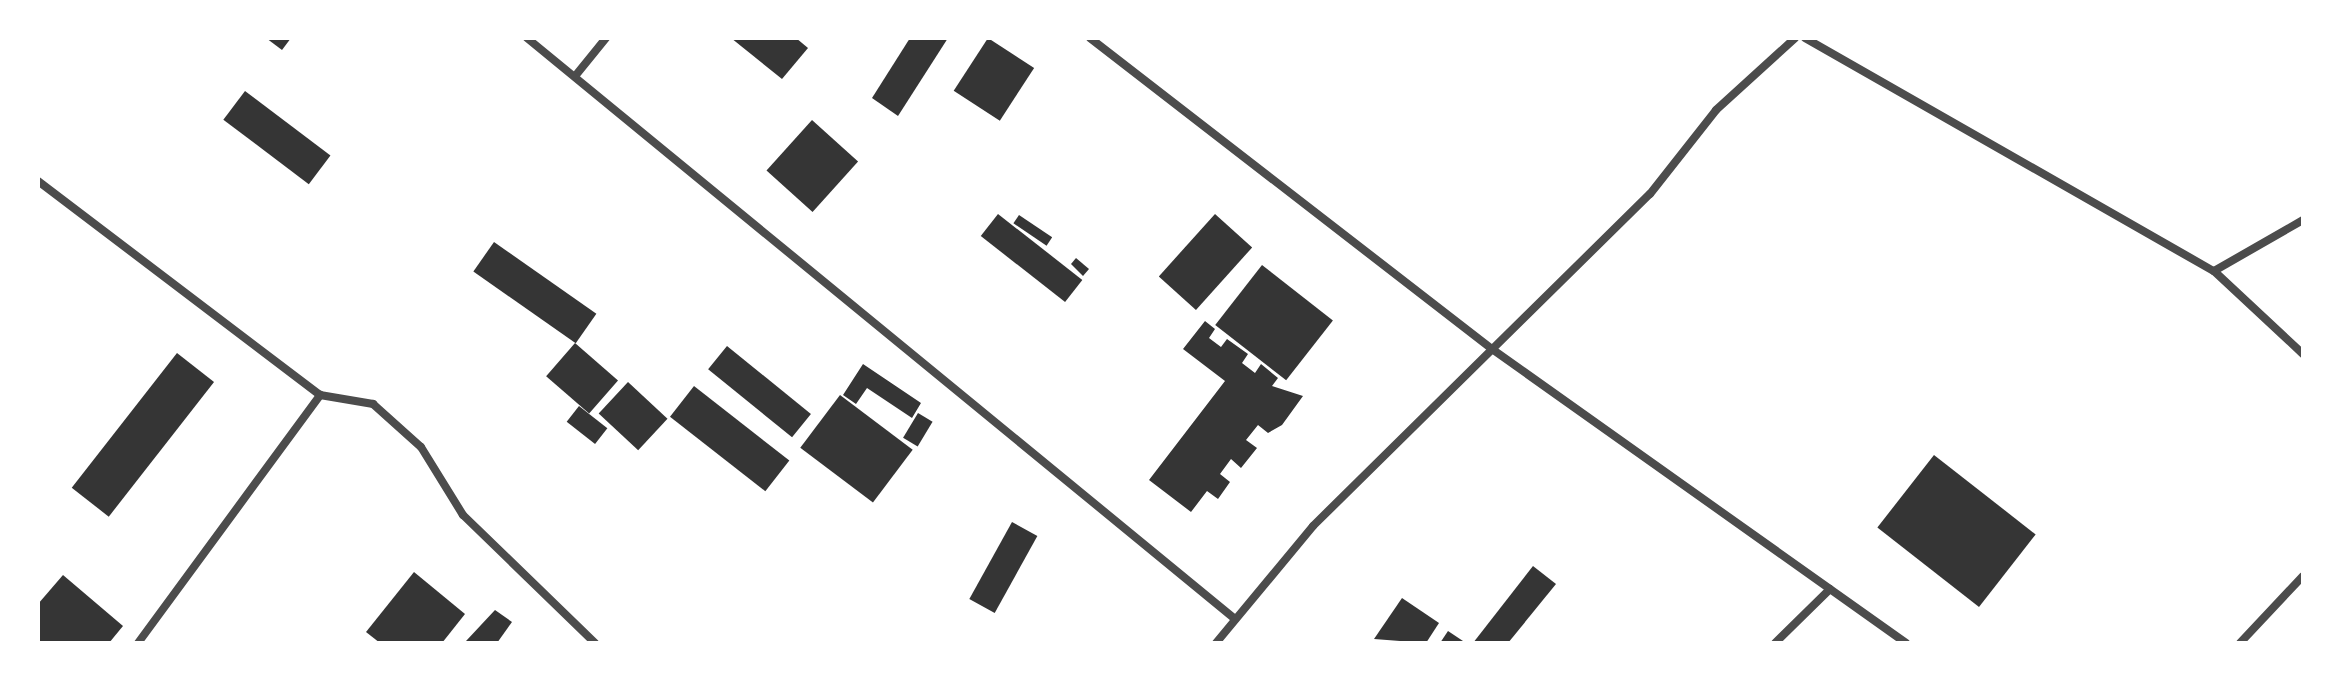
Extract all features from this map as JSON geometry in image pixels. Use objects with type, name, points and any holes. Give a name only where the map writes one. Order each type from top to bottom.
[{"type":"street","points":[[527,38],[576,75],[1235,619]]},
{"type":"street","points":[[576,75],[606,38]]},
{"type":"street","points":[[1090,38],[1492,349],[1906,643]]},
{"type":"street","points":[[1216,643],[1313,526],[1650,194],[1716,110],[1795,38]]},
{"type":"street","points":[[1805,38],[2214,271],[2303,354]]},
{"type":"street","points":[[38,181],[320,395],[373,404],[421,447],[463,515],[595,643]]},
{"type":"street","points":[[2214,271],[2303,220]]},
{"type":"street","points":[[138,643],[320,395]]},
{"type":"street","points":[[2240,643],[2303,576]]},
{"type":"street","points":[[1775,643],[1830,589]]},
{"type":"building","points":[[266,38],[291,38],[282,50]]},
{"type":"building","points":[[731,38],[796,38],[808,48],[782,79]]},
{"type":"building","points":[[910,38],[948,38],[898,116],[872,98]]},
{"type":"building","points":[[988,38],[1034,68],[1000,121],[954,91]]},
{"type":"building","points":[[245,91],[330,155],[309,184],[223,120]]},
{"type":"building","points":[[812,120],[858,161],[813,212],[766,171]]},
{"type":"building","points":[[998,214],[1082,280],[1065,302],[981,236]]},
{"type":"building","points":[[1215,214],[1252,247],[1196,310],[1159,276]]},
{"type":"building","points":[[1019,215],[1052,237],[1047,246],[1013,223]]},
{"type":"building","points":[[494,242],[596,314],[576,343],[473,271]]},
{"type":"building","points":[[1076,258],[1089,269],[1083,276],[1071,264]]},
{"type":"building","points":[[1262,265],[1333,320],[1286,380],[1215,325]]},
{"type":"building","points":[[1205,321],[1215,329],[1209,338],[1221,347],[1227,339],[1248,354],[1242,363],[1255,373],[1261,364],[1278,378],[1272,386],[1303,396],[1282,425],[1268,433],[1258,425],[1246,440],[1257,448],[1241,468],[1231,459],[1220,474],[1230,482],[1218,499],[1207,491],[1191,512],[1149,480],[1225,381],[1183,349]]},
{"type":"building","points":[[575,343],[618,380],[589,414],[546,376]]},
{"type":"building","points":[[727,346],[811,414],[792,437],[708,369]]},
{"type":"building","points":[[177,353],[214,382],[109,517],[72,488]]},
{"type":"building","points":[[863,364],[921,403],[912,418],[867,388],[856,404],[843,395]]},
{"type":"building","points":[[628,382],[667,419],[638,450],[599,413]]},
{"type":"building","points":[[694,386],[789,460],[765,491],[670,417]]},
{"type":"building","points":[[840,395],[913,450],[873,502],[800,448]]},
{"type":"building","points":[[579,406],[607,428],[595,444],[567,422]]},
{"type":"building","points":[[918,413],[933,422],[918,447],[903,438]]},
{"type":"building","points":[[1934,455],[2036,534],[1979,607],[1877,527]]},
{"type":"building","points":[[1012,522],[1037,536],[995,613],[969,599]]},
{"type":"building","points":[[1533,566],[1556,584],[1508,643],[1473,643]]},
{"type":"building","points":[[414,572],[465,614],[442,643],[380,643],[366,632]]},
{"type":"building","points":[[63,575],[123,626],[109,643],[38,643],[38,604]]},
{"type":"building","points":[[1402,598],[1439,623],[1426,643],[1374,639]]},
{"type":"building","points":[[495,610],[512,622],[497,643],[466,641]]},
{"type":"building","points":[[1448,631],[1466,643],[1440,643]]}]
